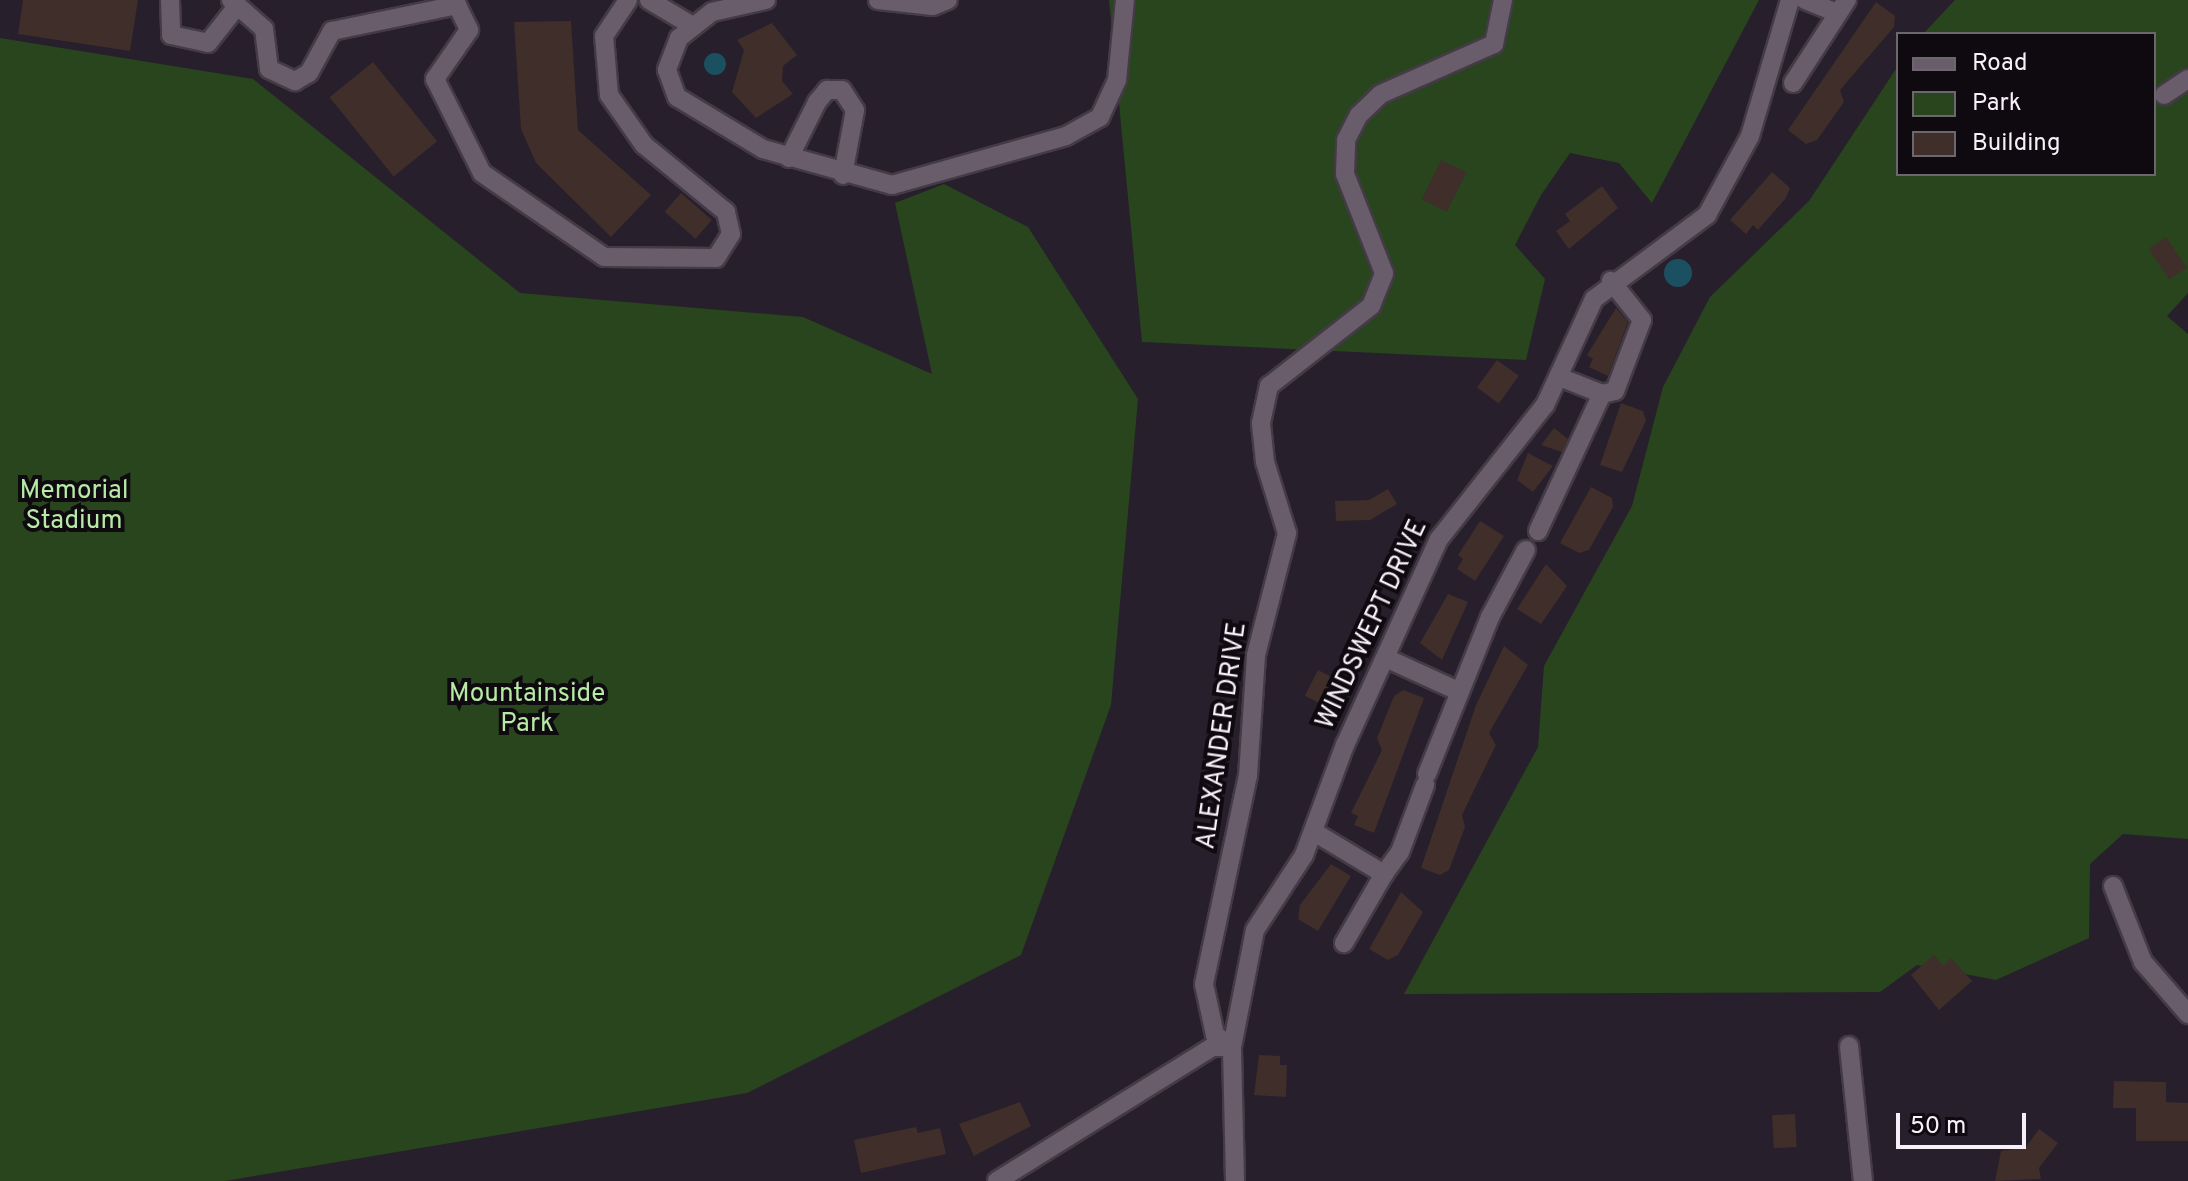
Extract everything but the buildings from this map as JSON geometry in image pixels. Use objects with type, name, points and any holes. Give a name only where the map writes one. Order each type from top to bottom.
[{"type":"street","points":[[170,0],[171,35],[208,43],[235,2],[264,29],[269,69],[295,81],[309,73],[332,31],[457,5],[469,30],[435,79],[482,173],[604,257],[716,258],[731,234],[726,212],[644,145],[609,95],[604,36],[628,0]]},
{"type":"street","points":[[649,0],[691,25]]},
{"type":"street","points":[[766,0],[724,8],[691,25],[668,62],[677,97],[736,137],[843,175],[892,185],[919,181],[1082,130],[1109,104],[1125,0]]},
{"type":"street","points":[[878,0],[933,6],[948,0]]},
{"type":"street","name":"ALEXANDER DRIVE","points":[[1232,1047],[1215,1035],[1204,984],[1248,776],[1256,655],[1287,533],[1265,462],[1261,423],[1269,386],[1371,306],[1384,273],[1345,174],[1346,140],[1359,115],[1381,94],[1494,44],[1503,0]]},
{"type":"street","name":"WINDSWEPT DRIVE","points":[[1235,1181],[1232,1047],[1255,930],[1314,832],[1345,745],[1388,659],[1439,539],[1562,378],[1586,313],[1611,281],[1707,215],[1750,136],[1790,0]]},
{"type":"street","points":[[1793,83],[1841,6],[1805,0]]},
{"type":"street","points":[[2164,95],[2188,79]]},
{"type":"street","points":[[789,158],[817,102],[827,90],[842,90],[855,110],[843,175]]},
{"type":"street","points":[[1562,378],[1602,394],[1615,391],[1642,325],[1611,281]]},
{"type":"street","points":[[1538,531],[1602,394]]},
{"type":"street","points":[[1344,943],[1400,852],[1458,691],[1526,550]]},
{"type":"street","points":[[1388,659],[1458,691]]},
{"type":"street","points":[[1314,832],[1384,874]]},
{"type":"street","points":[[2113,886],[2143,962],[2188,1014]]},
{"type":"street","points":[[1849,1046],[1863,1181]]},
{"type":"street","points":[[997,1181],[1212,1047],[1232,1047]]},
{"type":"green space","points":[[1109,0],[1759,0],[1652,203],[1619,163],[1570,153],[1541,195],[1515,245],[1545,279],[1526,360],[1142,342]]},
{"type":"green space","points":[[1955,0],[2188,0],[2188,293],[2167,316],[2188,334],[2188,839],[2123,834],[2090,864],[2089,938],[1996,980],[1917,965],[1880,992],[1404,994],[1538,747],[1544,666],[1632,506],[1663,387],[1710,297],[1809,201],[1896,69],[1896,176],[2156,176],[2156,32],[1925,32]]},
{"type":"green space","name":"Mountainside Park","points":[[0,38],[253,79],[520,293],[803,317],[932,374],[895,203],[944,184],[1028,227],[1138,399],[1111,705],[1021,955],[747,1093],[225,1181],[0,1181]]},
{"type":"water","points":[[711,53],[719,53],[726,64],[719,75],[711,75],[704,68],[704,60]]},
{"type":"water","points":[[1678,259],[1688,263],[1692,273],[1688,283],[1678,287],[1668,283],[1664,273],[1668,263]]},
{"type":"park label","name":"Memorial Stadium","points":[[74,507]]}]
